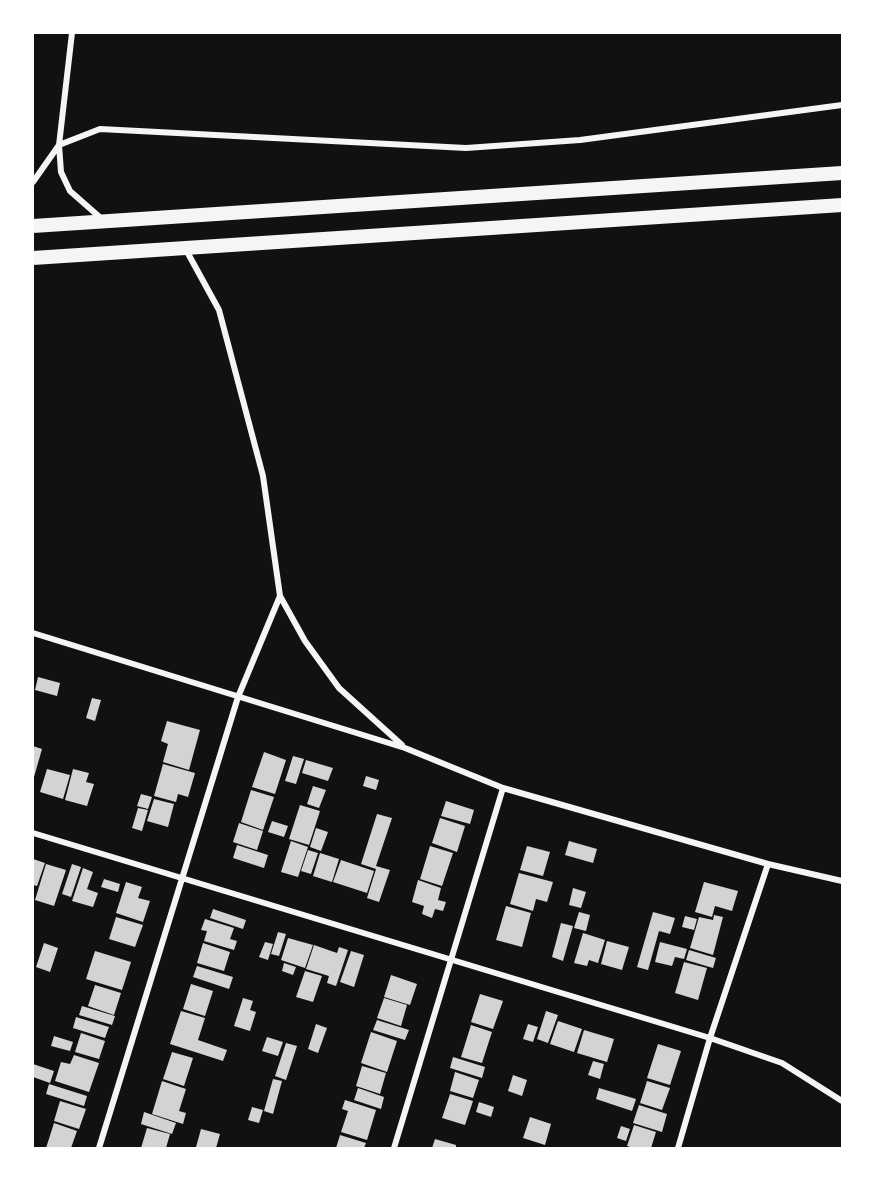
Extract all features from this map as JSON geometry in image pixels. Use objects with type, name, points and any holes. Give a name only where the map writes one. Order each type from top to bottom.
[{"type":"main road","points":[[33,226],[842,173]]},
{"type":"main road","points":[[33,258],[842,205]]},
{"type":"street","points":[[72,33],[59,145],[61,172],[70,191],[104,221]]},
{"type":"street","points":[[33,182],[59,145],[100,129],[466,148],[580,140],[842,105]]},
{"type":"street","points":[[185,248],[219,310],[263,476],[280,596],[305,641],[339,688],[405,748]]},
{"type":"street","points":[[99,1148],[238,697],[280,596]]},
{"type":"street","points":[[33,633],[405,748],[503,788],[768,864],[842,881]]},
{"type":"street","points":[[394,1148],[503,788]]},
{"type":"street","points":[[33,833],[710,1038],[782,1063],[842,1101]]},
{"type":"street","points":[[678,1148],[710,1038],[768,864]]},
{"type":"building","points":[[38,677],[60,683],[57,696],[35,690]]},
{"type":"building","points":[[92,698],[101,700],[95,721],[86,718]]},
{"type":"building","points":[[167,721],[200,730],[189,770],[163,762],[168,744],[161,741]]},
{"type":"building","points":[[33,746],[42,749],[34,777],[33,777]]},
{"type":"building","points":[[264,752],[286,760],[275,794],[252,787]]},
{"type":"building","points":[[293,756],[304,759],[296,784],[285,781]]},
{"type":"building","points":[[306,760],[333,768],[328,781],[302,773]]},
{"type":"building","points":[[163,764],[195,773],[188,797],[178,794],[176,802],[154,796]]},
{"type":"building","points":[[47,769],[70,775],[63,799],[40,792]]},
{"type":"building","points":[[73,769],[89,773],[86,782],[94,784],[87,806],[65,800]]},
{"type":"building","points":[[366,776],[379,780],[376,790],[363,786]]},
{"type":"building","points":[[313,786],[326,790],[319,808],[307,804]]},
{"type":"building","points":[[251,790],[274,797],[263,830],[241,822]]},
{"type":"building","points":[[141,794],[152,797],[148,809],[137,806]]},
{"type":"building","points":[[154,799],[174,804],[168,827],[147,821]]},
{"type":"building","points":[[446,801],[474,810],[470,824],[441,816]]},
{"type":"building","points":[[300,805],[320,811],[309,845],[289,839]]},
{"type":"building","points":[[138,808],[148,810],[142,831],[132,828]]},
{"type":"building","points":[[377,814],[392,818],[376,866],[390,870],[379,902],[367,898],[376,869],[361,864]]},
{"type":"building","points":[[440,818],[465,826],[457,852],[432,843]]},
{"type":"building","points":[[272,821],[288,826],[284,837],[268,832]]},
{"type":"building","points":[[239,823],[263,831],[257,850],[233,842]]},
{"type":"building","points":[[316,828],[328,832],[321,851],[310,847]]},
{"type":"building","points":[[291,841],[308,847],[298,877],[281,872]]},
{"type":"building","points":[[569,841],[597,849],[593,863],[565,855]]},
{"type":"building","points":[[237,845],[268,855],[264,868],[233,858]]},
{"type":"building","points":[[430,846],[453,853],[442,886],[420,879]]},
{"type":"building","points":[[527,846],[550,852],[543,876],[520,870]]},
{"type":"building","points":[[308,850],[318,853],[311,874],[301,871]]},
{"type":"building","points":[[320,853],[339,859],[332,882],[313,876]]},
{"type":"building","points":[[33,859],[45,863],[37,886],[33,885]]},
{"type":"building","points":[[341,860],[374,871],[367,893],[333,882]]},
{"type":"building","points":[[46,864],[66,870],[54,906],[35,900]]},
{"type":"building","points":[[72,864],[81,867],[71,897],[62,894]]},
{"type":"building","points":[[83,868],[93,872],[87,889],[98,893],[93,907],[72,901]]},
{"type":"building","points":[[519,873],[553,882],[547,902],[536,899],[533,911],[510,904]]},
{"type":"building","points":[[104,879],[120,884],[118,892],[101,887]]},
{"type":"building","points":[[418,880],[441,888],[438,900],[446,902],[443,911],[435,909],[432,918],[422,914],[424,906],[412,902]]},
{"type":"building","points":[[126,882],[142,887],[138,898],[150,901],[143,922],[116,913]]},
{"type":"building","points":[[704,882],[738,891],[732,911],[715,906],[712,917],[695,912]]},
{"type":"building","points":[[573,888],[586,892],[581,908],[569,905]]},
{"type":"building","points":[[506,906],[531,913],[522,947],[496,940]]},
{"type":"building","points":[[213,909],[246,920],[243,929],[210,918]]},
{"type":"building","points":[[579,912],[590,915],[586,931],[574,928]]},
{"type":"building","points":[[653,912],[675,918],[670,934],[659,931],[648,970],[637,967]]},
{"type":"building","points":[[714,915],[723,917],[713,955],[690,948],[699,917],[713,920]]},
{"type":"building","points":[[685,916],[697,919],[694,930],[682,927]]},
{"type":"building","points":[[116,917],[143,925],[135,947],[109,939]]},
{"type":"building","points":[[205,919],[234,928],[230,939],[237,941],[234,950],[204,941],[207,931],[201,930]]},
{"type":"building","points":[[561,923],[573,926],[563,961],[552,957]]},
{"type":"building","points":[[278,932],[286,934],[279,956],[271,954]]},
{"type":"building","points":[[583,933],[605,940],[598,963],[589,960],[587,966],[574,963]]},
{"type":"building","points":[[288,938],[313,945],[305,968],[281,960]]},
{"type":"building","points":[[607,941],[629,947],[622,970],[601,964]]},
{"type":"building","points":[[265,942],[273,944],[268,960],[259,957]]},
{"type":"building","points":[[660,942],[687,949],[684,959],[675,957],[672,966],[655,962]]},
{"type":"building","points":[[44,943],[58,948],[50,972],[36,967]]},
{"type":"building","points":[[203,943],[230,952],[224,971],[197,963]]},
{"type":"building","points":[[314,945],[337,953],[339,947],[348,950],[336,986],[327,983],[329,976],[306,969]]},
{"type":"building","points":[[689,950],[716,958],[713,968],[686,960]]},
{"type":"building","points":[[95,951],[131,962],[122,990],[86,979]]},
{"type":"building","points":[[351,951],[364,955],[354,987],[340,982]]},
{"type":"building","points":[[684,962],[707,968],[698,1000],[675,993]]},
{"type":"building","points":[[284,963],[296,967],[293,975],[282,971]]},
{"type":"building","points":[[197,966],[233,977],[229,989],[193,977]]},
{"type":"building","points":[[305,971],[322,976],[313,1002],[296,997]]},
{"type":"building","points":[[391,975],[417,984],[410,1005],[384,997]]},
{"type":"building","points":[[191,984],[213,991],[205,1016],[183,1009]]},
{"type":"building","points":[[95,985],[121,993],[114,1015],[88,1006]]},
{"type":"building","points":[[480,994],[503,1001],[493,1029],[471,1022]]},
{"type":"building","points":[[243,998],[253,1001],[250,1010],[256,1012],[250,1031],[234,1026]]},
{"type":"building","points":[[384,998],[407,1005],[401,1026],[377,1018]]},
{"type":"building","points":[[82,1006],[115,1016],[112,1025],[79,1015]]},
{"type":"building","points":[[181,1011],[205,1018],[198,1040],[227,1050],[223,1061],[170,1044]]},
{"type":"building","points":[[546,1011],[558,1015],[548,1043],[537,1039]]},
{"type":"building","points":[[76,1017],[109,1027],[105,1038],[73,1028]]},
{"type":"building","points":[[377,1020],[409,1030],[405,1040],[373,1030]]},
{"type":"building","points":[[558,1021],[582,1029],[574,1052],[550,1044]]},
{"type":"building","points":[[316,1024],[327,1028],[318,1053],[308,1049]]},
{"type":"building","points":[[528,1024],[538,1027],[533,1042],[523,1039]]},
{"type":"building","points":[[471,1025],[492,1032],[482,1063],[461,1057]]},
{"type":"building","points":[[584,1030],[614,1039],[607,1062],[577,1053]]},
{"type":"building","points":[[371,1032],[397,1041],[387,1072],[361,1063]]},
{"type":"building","points":[[81,1033],[105,1041],[99,1059],[75,1052]]},
{"type":"building","points":[[54,1036],[73,1042],[70,1051],[51,1046]]},
{"type":"building","points":[[267,1037],[283,1042],[278,1056],[262,1051]]},
{"type":"building","points":[[286,1043],[297,1046],[286,1080],[275,1076]]},
{"type":"building","points":[[658,1044],[681,1051],[670,1085],[647,1078]]},
{"type":"building","points":[[172,1052],[193,1058],[184,1086],[163,1079]]},
{"type":"building","points":[[74,1055],[99,1063],[89,1092],[55,1081],[61,1062],[70,1064]]},
{"type":"building","points":[[453,1057],[485,1067],[482,1078],[450,1068]]},
{"type":"building","points":[[593,1061],[604,1064],[600,1079],[588,1075]]},
{"type":"building","points":[[33,1064],[54,1071],[50,1083],[33,1077]]},
{"type":"building","points":[[362,1066],[386,1073],[380,1094],[356,1086]]},
{"type":"building","points":[[455,1072],[479,1080],[473,1098],[450,1091]]},
{"type":"building","points":[[513,1075],[527,1080],[522,1096],[508,1091]]},
{"type":"building","points":[[273,1079],[282,1081],[273,1114],[264,1111]]},
{"type":"building","points":[[162,1081],[186,1089],[179,1111],[186,1113],[183,1124],[152,1114]]},
{"type":"building","points":[[647,1081],[670,1088],[662,1110],[640,1103]]},
{"type":"building","points":[[49,1084],[87,1096],[84,1106],[46,1094]]},
{"type":"building","points":[[358,1088],[384,1097],[381,1109],[354,1100]]},
{"type":"building","points":[[599,1088],[636,1099],[632,1111],[596,1099]]},
{"type":"building","points":[[450,1094],[473,1101],[465,1125],[442,1118]]},
{"type":"building","points":[[345,1100],[376,1110],[367,1140],[341,1132],[348,1111],[342,1109]]},
{"type":"building","points":[[60,1101],[86,1109],[79,1129],[54,1121]]},
{"type":"building","points":[[479,1102],[494,1107],[491,1117],[476,1112]]},
{"type":"building","points":[[639,1105],[667,1114],[662,1132],[633,1123]]},
{"type":"building","points":[[252,1107],[263,1110],[259,1123],[248,1120]]},
{"type":"building","points":[[144,1112],[176,1123],[172,1134],[141,1124]]},
{"type":"building","points":[[530,1117],[551,1124],[545,1145],[523,1138]]},
{"type":"building","points":[[54,1123],[77,1131],[71,1148],[46,1148]]},
{"type":"building","points":[[634,1125],[656,1132],[651,1148],[627,1146]]},
{"type":"building","points":[[621,1126],[630,1129],[626,1141],[617,1138]]},
{"type":"building","points":[[147,1128],[170,1134],[166,1148],[141,1148]]},
{"type":"building","points":[[201,1129],[220,1134],[216,1148],[196,1147]]},
{"type":"building","points":[[340,1135],[366,1143],[364,1148],[336,1148]]},
{"type":"building","points":[[435,1139],[456,1145],[456,1148],[432,1148]]}]
